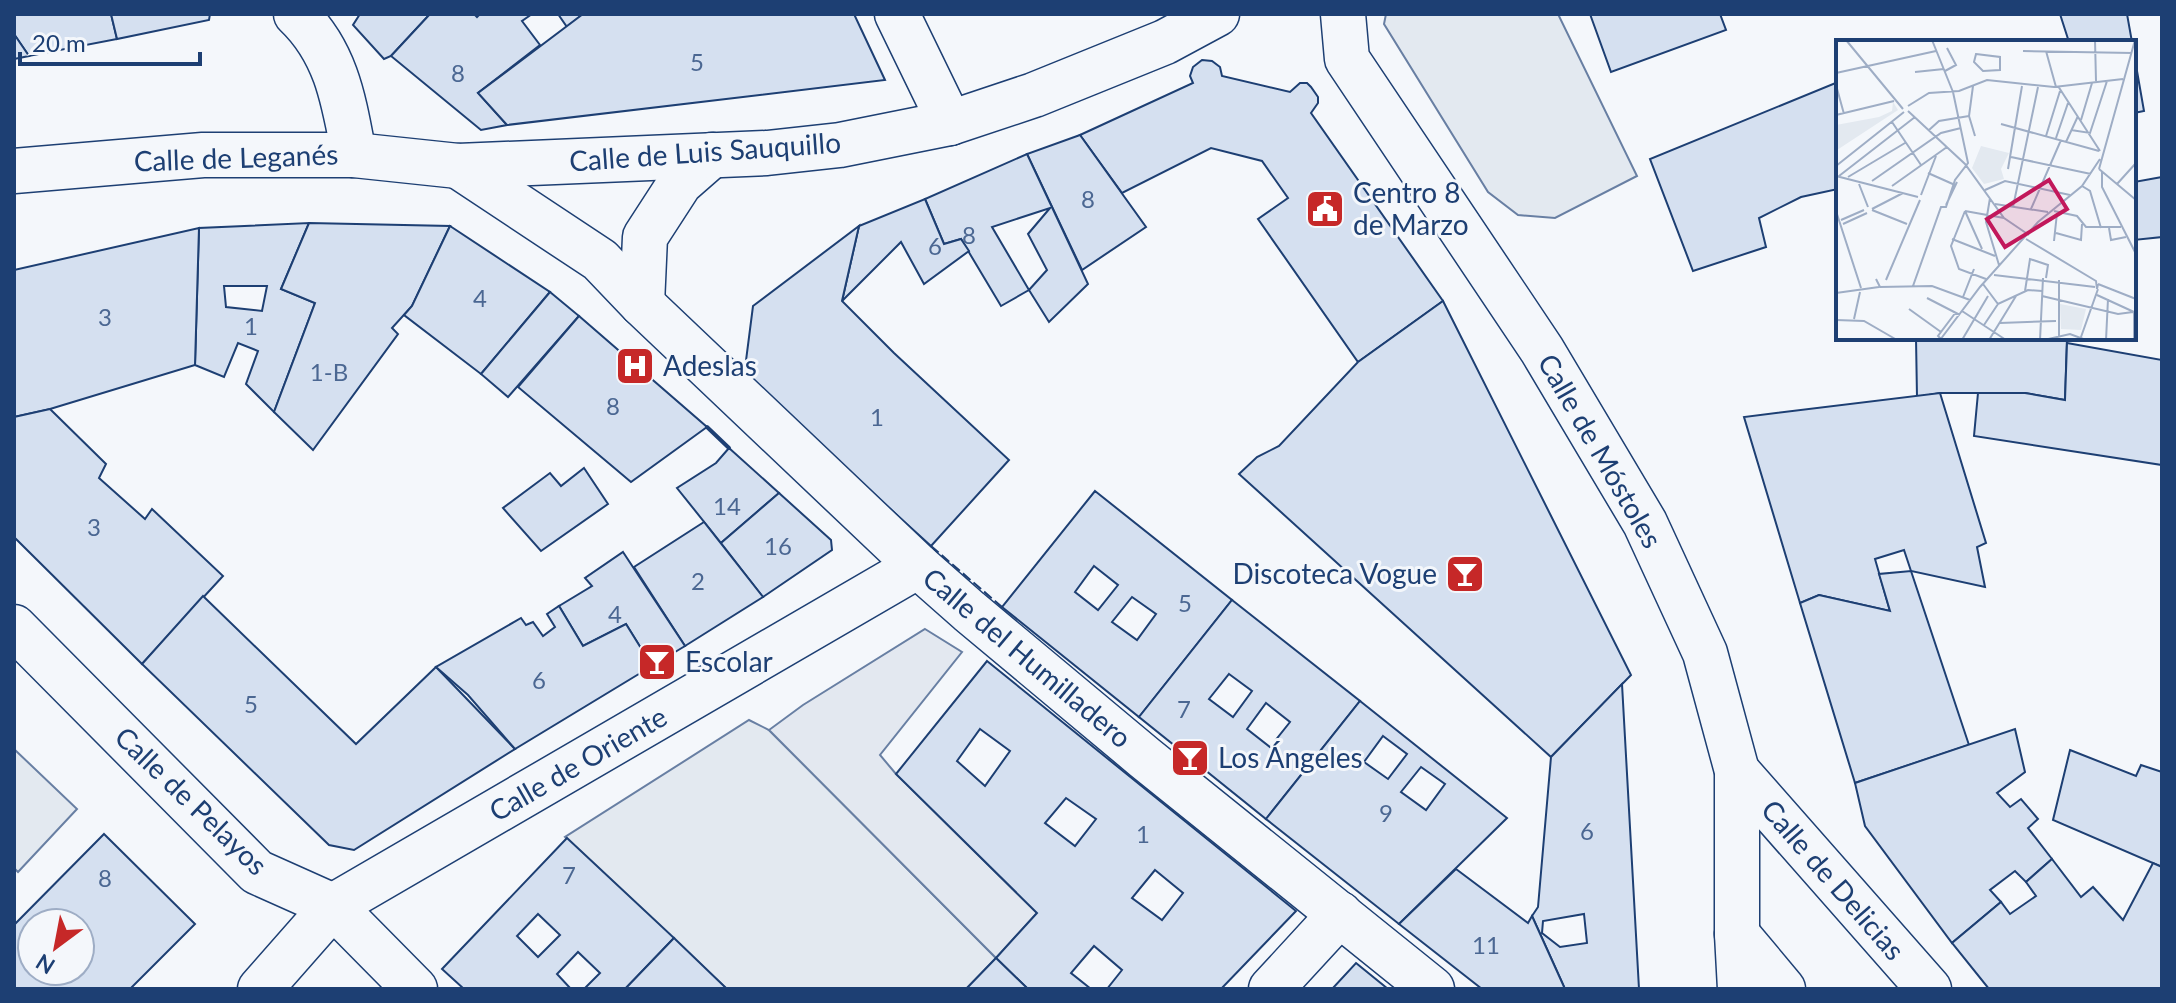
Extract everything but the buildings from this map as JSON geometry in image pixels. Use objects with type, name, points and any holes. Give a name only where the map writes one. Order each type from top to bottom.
[{"type":"street","points":[[897,14],[950,123]]},
{"type":"street","name":"Calle de Luis Sauquillo","points":[[458,166],[712,155],[840,145],[950,123],[1122,61],[1217,14]]},
{"type":"street","name":"Calle de Móstoles","points":[[1343,14],[1347,59],[1542,350],[1645,523],[1705,653],[1737,771],[1740,989]]},
{"type":"street","points":[[312,20],[341,86],[354,155]]},
{"type":"street","name":"Calle de Leganés","points":[[14,171],[203,155],[354,155],[458,166]]},
{"type":"street","points":[[642,304],[645,237],[680,183],[712,155]]},
{"type":"street","name":"Calle del Humilladero","points":[[458,166],[600,260],[642,304],[918,566],[1145,758],[1432,989]]},
{"type":"street","name":"Calle de Oriente","points":[[260,989],[333,906],[918,566]]},
{"type":"street","name":"Calle de Pelayos","points":[[14,627],[257,872],[333,906],[415,989]]},
{"type":"street","name":"Calle de Delicias","points":[[1737,771],[1929,989]]},
{"type":"street","points":[[1271,989],[1340,914]]},
{"type":"street","points":[[1737,934],[1783,989]]},
{"type":"shaded area","points":[[1386,14],[1558,14],[1637,176],[1555,218],[1518,215],[1488,192],[1384,24]]},
{"type":"shaded area","points":[[925,629],[962,652],[880,755],[1037,913],[996,958],[769,730],[803,705]]},
{"type":"shaded area","points":[[749,720],[769,730],[996,958],[966,989],[727,989],[565,837]]},
{"type":"shaded area","points":[[14,749],[77,809],[18,872],[14,868]]},
{"type":"fence","points":[[931,546],[1002,607]]},
{"type":"wall","points":[[707,427],[729,448]]},
{"type":"place","name":"Centro 8 de Marzo","points":[[1325,209]]},
{"type":"place","name":"Adeslas","points":[[635,366]]},
{"type":"place","name":"Discoteca Vogue","points":[[1465,574]]},
{"type":"place","name":"Escolar","points":[[657,662]]},
{"type":"place","name":"Los Ángeles","points":[[1190,758]]}]
